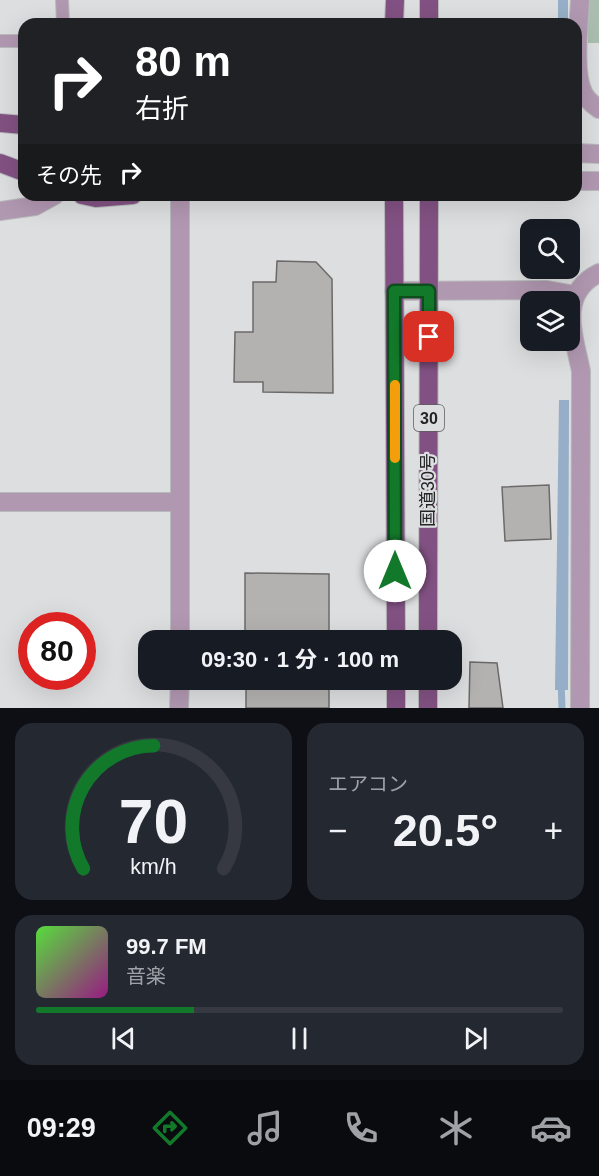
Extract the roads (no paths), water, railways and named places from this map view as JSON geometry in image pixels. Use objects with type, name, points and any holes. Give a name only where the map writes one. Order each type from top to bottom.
[{"type":"highway","points":[[394,0],[394,18]]},
{"type":"highway","points":[[429,0],[429,18]]},
{"type":"highway","points":[[0,123],[18,124]]},
{"type":"highway","points":[[0,163],[18,170]]},
{"type":"highway","name":"国道30号","points":[[394,201],[396,630]]},
{"type":"highway","name":"国道30号","points":[[428,630],[429,201]]},
{"type":"highway","points":[[396,690],[396,708]]},
{"type":"highway","points":[[428,690],[428,708]]},
{"type":"street","points":[[580,0],[580,18]]},
{"type":"street","points":[[582,91],[590,103],[599,109]]},
{"type":"street","points":[[582,153],[599,154]]},
{"type":"street","points":[[582,181],[599,181]]},
{"type":"street","points":[[0,211],[34,206],[44,201]]},
{"type":"street","points":[[180,201],[180,630]]},
{"type":"street","points":[[578,291],[599,273]]},
{"type":"street","points":[[394,291],[553,291]]},
{"type":"street","points":[[576,351],[581,371],[580,708]]},
{"type":"street","points":[[0,502],[180,502]]},
{"type":"street","points":[[179,708],[180,690]]},
{"type":"lane","points":[[62,0],[63,18]]},
{"type":"lane","points":[[0,41],[18,41]]},
{"type":"water","points":[[558,0],[568,0],[568,18],[558,18]]},
{"type":"water","points":[[559,400],[569,400],[568,690],[555,690]]},
{"type":"waterway","points":[[561,681],[562,708]]}]
